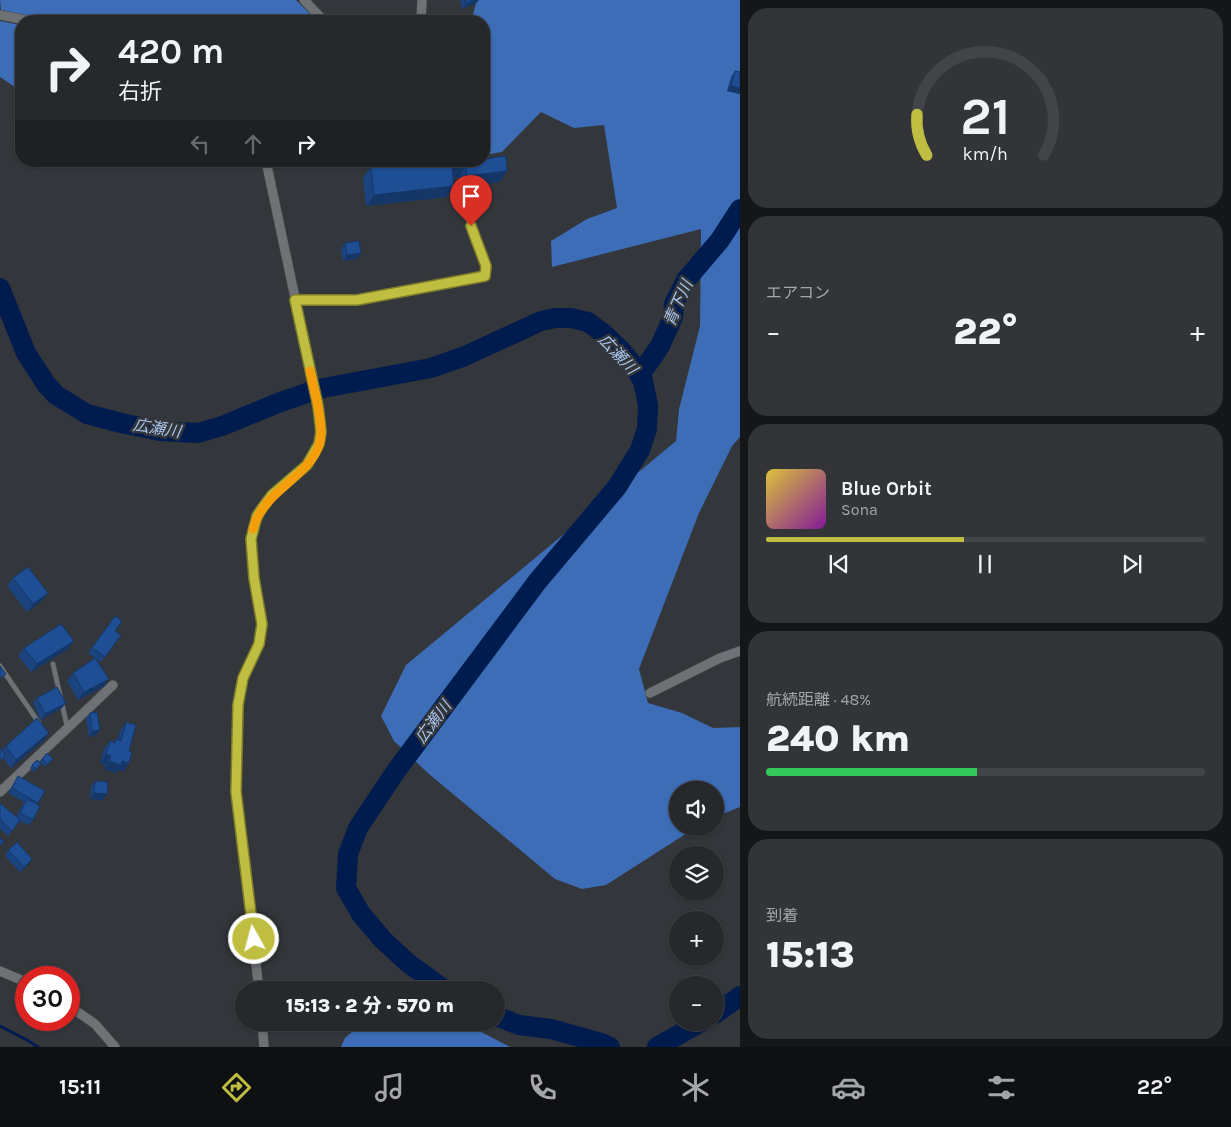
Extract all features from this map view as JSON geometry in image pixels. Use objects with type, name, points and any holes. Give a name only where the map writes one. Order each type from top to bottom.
[{"type":"street","points":[[304,0],[318,15]]},
{"type":"street","points":[[421,15],[422,0]]},
{"type":"street","points":[[0,15],[15,18]]},
{"type":"street","points":[[258,981],[236,792],[238,705],[243,678],[259,644],[262,624],[254,578],[251,539],[257,516],[272,495],[307,465],[319,444],[321,432],[318,406],[267,167]]},
{"type":"street","points":[[650,693],[720,658],[740,651]]},
{"type":"street","points":[[0,792],[50,738],[68,728],[113,685]]},
{"type":"street","points":[[0,971],[15,977]]},
{"type":"street","points":[[80,1013],[96,1024],[115,1047]]},
{"type":"street","points":[[263,1031],[264,1047]]},
{"type":"lane","points":[[295,300],[357,300],[485,276],[486,266],[463,203]]},
{"type":"lane","points":[[53,664],[68,728]]},
{"type":"lane","points":[[0,666],[43,728]]},
{"type":"shaded area","points":[[0,0],[296,0],[311,15],[25,15],[1,10]]},
{"type":"shaded area","points":[[477,0],[740,0],[740,437],[732,446],[699,513],[639,669],[648,703],[682,713],[713,728],[740,727],[740,807],[724,813],[724,781],[669,781],[669,836],[683,836],[606,885],[582,889],[555,879],[429,774],[394,741],[381,716],[406,665],[676,441],[679,409],[700,326],[701,229],[552,267],[551,241],[587,219],[617,208],[604,125],[574,128],[541,112],[502,152],[490,154],[490,15],[473,15]]},
{"type":"shaded area","points":[[0,21],[15,24],[15,87],[0,77]]},
{"type":"shaded area","points":[[353,1031],[479,1031],[510,1047],[341,1047],[345,1038]]},
{"type":"building","points":[[465,0],[475,0],[466,4]]},
{"type":"building","points":[[735,71],[740,72],[740,88],[731,86]]},
{"type":"building","points":[[506,156],[507,171],[467,176],[466,167],[490,167],[490,158]]},
{"type":"building","points":[[371,167],[459,167],[452,168],[454,186],[374,195]]},
{"type":"building","points":[[359,241],[361,253],[347,255],[345,243]]},
{"type":"building","points":[[28,567],[48,593],[33,604],[13,578]]},
{"type":"building","points":[[115,616],[122,621],[115,631],[121,635],[105,657],[92,648]]},
{"type":"building","points":[[61,624],[74,641],[37,664],[24,648]]},
{"type":"building","points":[[95,658],[109,679],[84,692],[73,673]]},
{"type":"building","points":[[0,666],[6,674],[0,678]]},
{"type":"building","points":[[57,687],[66,703],[45,714],[37,698]]},
{"type":"building","points":[[97,712],[100,730],[92,731],[90,713]]},
{"type":"building","points":[[37,718],[49,733],[16,760],[6,746]]},
{"type":"building","points":[[126,722],[136,725],[129,751],[132,752],[129,763],[122,761],[121,765],[109,761],[111,756],[106,754],[110,741],[115,743],[116,739],[121,741]]},
{"type":"building","points":[[0,748],[5,755],[0,760]]},
{"type":"building","points":[[47,753],[53,759],[47,764],[42,759]]},
{"type":"building","points":[[37,760],[41,764],[36,769],[32,765]]},
{"type":"building","points":[[18,776],[45,791],[38,803],[12,788]]},
{"type":"building","points":[[95,781],[108,782],[107,794],[94,793]]},
{"type":"building","points":[[27,799],[40,806],[33,820],[20,813]]},
{"type":"building","points":[[0,803],[20,820],[12,831],[0,819]]},
{"type":"building","points":[[0,838],[4,841],[0,846]]},
{"type":"building","points":[[17,842],[32,859],[24,867],[8,850]]},
{"type":"waterway","name":"青下川","points":[[640,375],[660,346],[673,317],[674,304],[686,280],[720,240],[740,209]]},
{"type":"waterway","name":"広瀬川","points":[[0,288],[26,353],[46,384],[56,395],[87,414],[160,431],[198,433],[222,426],[318,389],[431,368],[465,356],[541,321],[555,318],[571,318],[588,322],[622,351],[634,366],[643,381],[648,405],[647,429],[640,450],[617,487],[537,582],[396,771],[358,828],[348,854],[346,888],[361,914],[383,940],[408,963],[433,981]]},
{"type":"waterway","points":[[724,1008],[740,996]]},
{"type":"waterway","name":"広瀬川","points":[[505,1020],[519,1025],[551,1029],[610,1047]]},
{"type":"waterway","points":[[0,1026],[38,1047]]},
{"type":"waterway","points":[[657,1047],[685,1031]]},
{"type":"slow traffic","points":[[253,529],[257,516],[272,495],[298,475],[314,455],[319,444],[321,432],[318,406],[310,371]]},
{"type":"route","points":[[254,939],[236,792],[240,689],[243,678],[259,644],[262,624],[262,615],[254,578],[251,539],[257,516],[272,495],[298,475],[307,465],[319,444],[321,432],[318,406],[295,300],[357,300],[485,276],[486,266],[471,226]]}]
